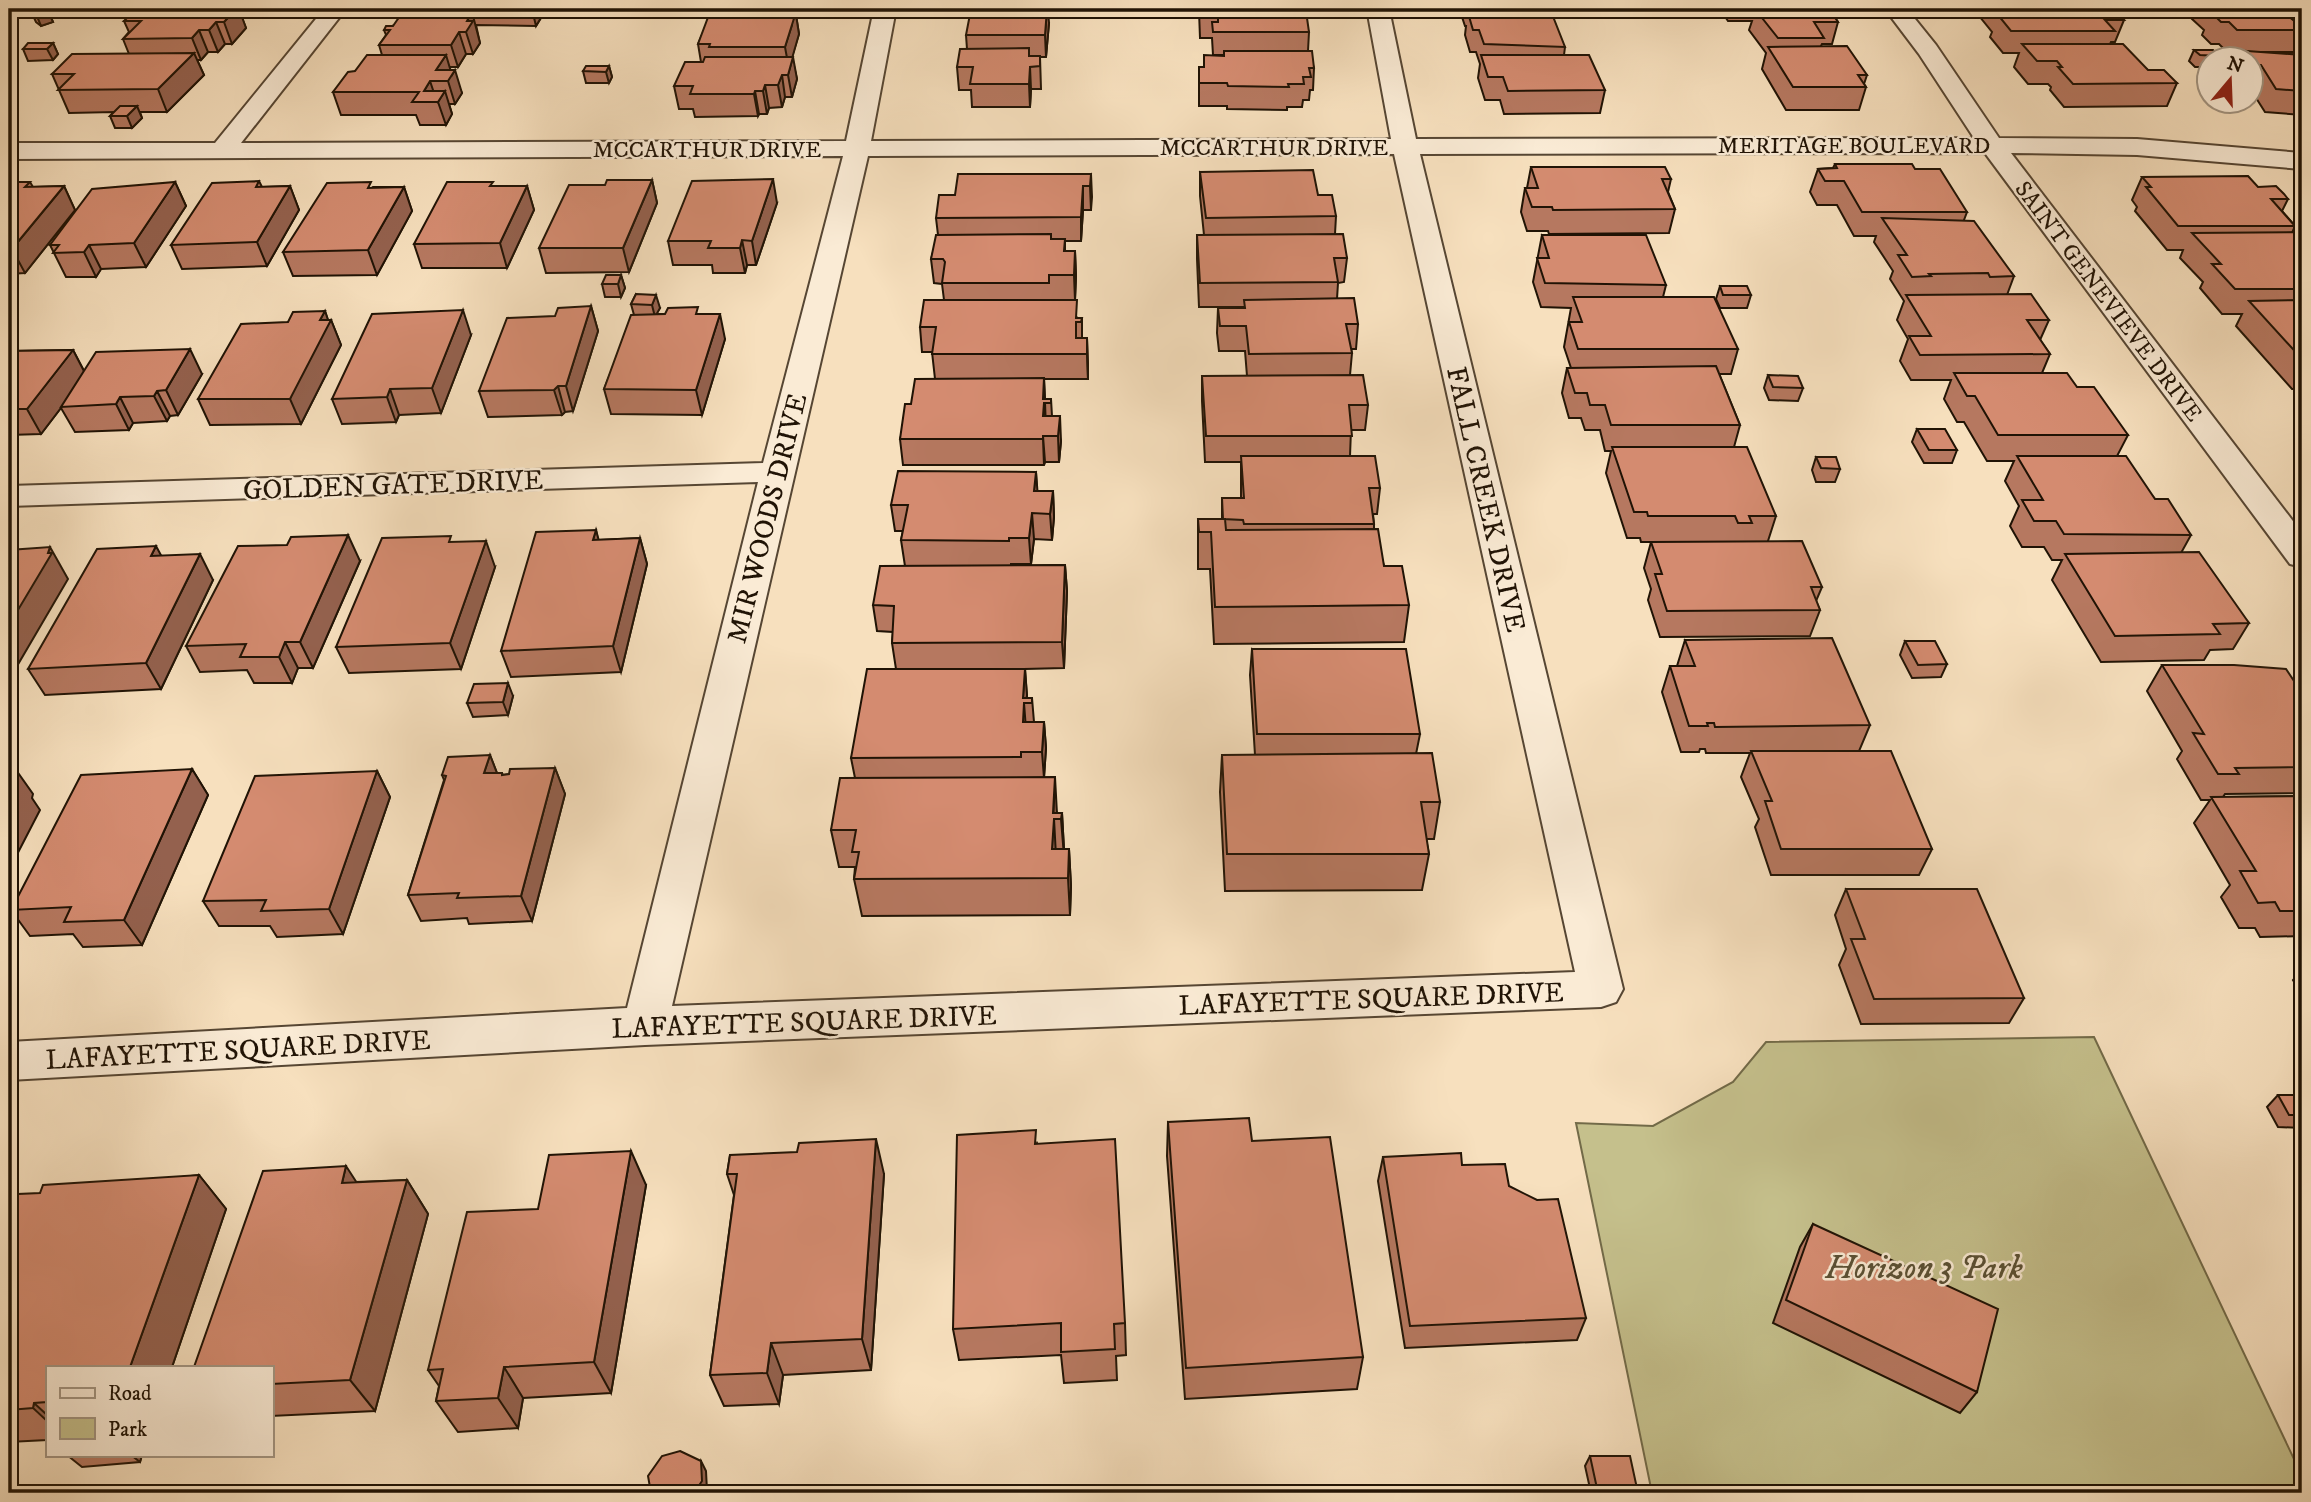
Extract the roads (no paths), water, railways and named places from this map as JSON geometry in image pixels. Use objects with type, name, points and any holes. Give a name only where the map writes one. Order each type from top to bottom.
[{"type":"street","points":[[223,149],[335,9]]},
{"type":"street","name":"MIR WOODS DRIVE","points":[[645,1027],[776,472],[857,149],[885,9]]},
{"type":"street","name":"FALL CREEK DRIVE","points":[[1378,9],[1405,146],[1601,989]]},
{"type":"street","name":"SAINT GENEVIEVE DRIVE","points":[[1896,9],[1928,50],[1992,145],[2302,556]]},
{"type":"street","name":"MCCARTHUR DRIVE","points":[[9,151],[1405,146]]},
{"type":"street","name":"MERITAGE BOULEVARD","points":[[1405,146],[2137,147],[2302,161]]},
{"type":"street","name":"GOLDEN GATE DRIVE","points":[[9,496],[776,472]]},
{"type":"street","name":"LAFAYETTE SQUARE DRIVE","points":[[9,1061],[645,1027],[1601,989]]},
{"type":"park label","name":"Horizon 3 Park","points":[[1924,1266]]}]
